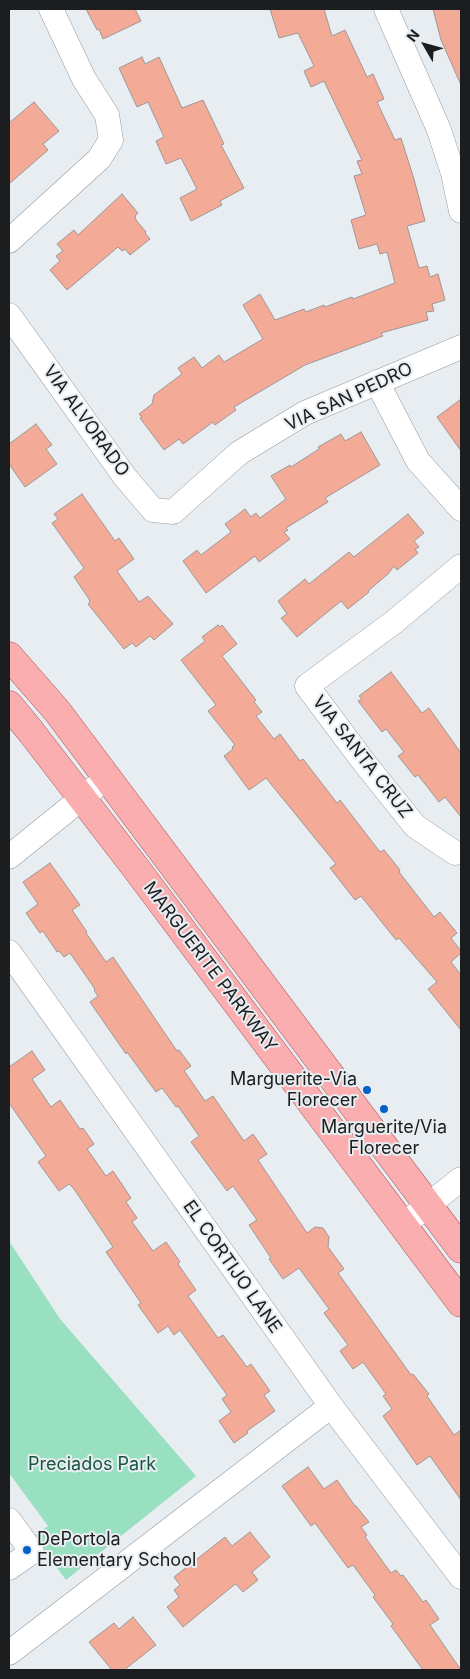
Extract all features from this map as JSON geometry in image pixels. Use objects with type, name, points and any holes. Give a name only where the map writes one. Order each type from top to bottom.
[{"type":"main road","name":"MARGUERITE PARKWAY","points":[[9,656],[57,711],[108,777],[461,1249]]},
{"type":"main road","name":"MARGUERITE PARKWAY","points":[[9,706],[82,799],[461,1302]]},
{"type":"street","points":[[9,241],[99,159],[111,140],[107,115],[84,80],[52,9]]},
{"type":"street","points":[[386,9],[439,130],[453,173],[461,211]]},
{"type":"street","name":"VIA ALVORADO","points":[[9,316],[125,477],[154,510],[172,512]]},
{"type":"street","name":"VIA SAN PEDRO","points":[[172,512],[239,453],[305,413],[461,347]]},
{"type":"street","points":[[377,382],[418,461],[461,509]]},
{"type":"street","name":"VIA SANTA CRUZ","points":[[455,853],[415,826],[307,686],[394,622],[461,566]]},
{"type":"street","points":[[9,857],[108,777]]},
{"type":"street","name":"EL CORTIJO LANE","points":[[9,952],[331,1406],[461,1577]]},
{"type":"street","points":[[403,1225],[461,1179]]},
{"type":"street","points":[[10,1649],[331,1406]]},
{"type":"street","points":[[9,1520],[32,1552],[9,1568]]},
{"type":"green space","name":"Preciados Park","points":[[9,1241],[60,1319],[196,1476],[66,1580],[34,1536],[48,1526],[9,1473]]},
{"type":"building","points":[[86,9],[135,9],[141,21],[103,39]]},
{"type":"building","points":[[270,9],[324,9],[332,36],[345,30],[367,77],[373,74],[384,99],[377,102],[395,140],[401,138],[425,221],[407,226],[419,268],[427,266],[430,277],[438,274],[445,300],[432,304],[434,311],[426,312],[428,320],[381,333],[383,336],[305,365],[234,407],[236,410],[215,425],[213,422],[183,444],[179,439],[164,450],[139,414],[152,404],[154,395],[182,374],[178,368],[194,357],[202,368],[219,355],[224,362],[263,339],[243,305],[260,294],[275,320],[304,309],[306,312],[352,297],[353,299],[395,283],[387,252],[380,254],[377,244],[359,249],[351,220],[366,215],[354,176],[362,174],[357,161],[362,160],[324,81],[311,87],[304,71],[314,66],[298,33],[279,38]]},
{"type":"building","points":[[433,9],[461,9],[461,85],[441,40]]},
{"type":"building","points":[[142,57],[145,64],[159,57],[182,108],[203,100],[224,144],[221,145],[244,188],[220,201],[222,205],[191,221],[180,198],[197,189],[181,158],[166,164],[156,141],[164,137],[148,102],[137,107],[119,68]]},
{"type":"building","points":[[34,102],[59,131],[43,144],[48,150],[9,184],[9,123]]},
{"type":"building","points":[[122,194],[138,213],[135,216],[136,220],[150,239],[130,255],[125,249],[122,251],[118,247],[67,290],[50,270],[60,261],[56,256],[63,251],[57,244],[74,230],[78,235]]},
{"type":"building","points":[[461,399],[461,451],[437,417]]},
{"type":"building","points":[[36,424],[52,445],[46,449],[57,464],[25,487],[9,464],[9,444]]},
{"type":"building","points":[[361,432],[380,465],[325,498],[328,502],[286,528],[288,530],[284,532],[290,539],[259,562],[255,556],[206,593],[183,561],[197,550],[201,555],[231,532],[225,524],[245,509],[251,517],[256,513],[260,518],[286,499],[271,476],[290,465],[291,467],[319,449],[318,447],[341,434],[345,441]]},
{"type":"building","points":[[82,494],[115,541],[119,538],[134,559],[117,571],[139,602],[148,596],[173,624],[154,640],[150,636],[136,647],[132,643],[124,649],[88,604],[90,602],[89,599],[74,577],[84,568],[52,523],[58,519],[54,514]]},
{"type":"building","points":[[408,514],[424,533],[414,541],[419,547],[415,549],[418,553],[397,570],[394,566],[369,592],[348,609],[341,601],[297,637],[281,618],[287,614],[278,601],[305,579],[309,584],[349,552],[354,557]]},
{"type":"building","points":[[218,625],[220,627],[222,625],[237,644],[222,656],[256,700],[254,702],[262,712],[256,716],[274,739],[280,734],[300,761],[303,759],[337,803],[340,800],[380,852],[384,850],[434,917],[440,912],[457,933],[451,938],[461,953],[451,962],[461,975],[461,1030],[428,989],[437,982],[399,938],[396,940],[361,896],[355,900],[330,868],[336,864],[266,778],[249,790],[224,756],[235,745],[208,711],[216,705],[181,660],[205,641],[202,637]]},
{"type":"building","points":[[391,672],[422,713],[429,708],[461,753],[461,817],[445,797],[439,802],[418,775],[415,777],[398,756],[404,752],[386,729],[382,732],[358,701],[362,699],[359,696]]},
{"type":"building","points":[[50,863],[80,905],[72,910],[86,933],[106,962],[113,957],[177,1051],[179,1050],[191,1066],[184,1071],[205,1101],[213,1096],[244,1141],[253,1134],[267,1154],[258,1160],[307,1233],[315,1227],[323,1228],[329,1237],[328,1247],[344,1269],[338,1273],[411,1375],[413,1374],[429,1394],[427,1396],[454,1435],[461,1430],[461,1500],[430,1456],[417,1465],[383,1416],[392,1409],[383,1396],[386,1394],[363,1362],[353,1369],[340,1351],[348,1345],[324,1313],[329,1309],[299,1268],[283,1279],[249,1225],[257,1220],[233,1186],[227,1191],[191,1142],[199,1136],[178,1106],[176,1107],[162,1088],[156,1092],[127,1052],[126,1054],[90,1002],[98,996],[70,953],[64,957],[59,951],[57,952],[43,931],[40,933],[26,913],[38,904],[23,882]]},
{"type":"building","points":[[32,1051],[45,1070],[32,1079],[51,1107],[60,1100],[80,1129],[83,1128],[94,1144],[87,1149],[106,1176],[113,1171],[131,1198],[126,1202],[137,1218],[132,1222],[153,1251],[166,1242],[196,1290],[188,1296],[218,1338],[223,1335],[247,1367],[251,1364],[270,1391],[264,1395],[275,1411],[234,1443],[219,1421],[231,1412],[222,1399],[227,1395],[180,1330],[174,1335],[168,1326],[158,1333],[138,1305],[141,1303],[106,1252],[113,1247],[74,1189],[69,1184],[59,1191],[38,1162],[46,1156],[9,1103],[9,1067]]},
{"type":"building","points":[[308,1467],[324,1489],[337,1480],[369,1522],[361,1527],[367,1535],[365,1537],[391,1573],[396,1570],[401,1576],[403,1575],[423,1602],[426,1600],[439,1619],[430,1625],[461,1670],[423,1670],[391,1626],[393,1624],[373,1597],[375,1595],[353,1565],[348,1568],[315,1523],[311,1526],[282,1486]]},
{"type":"building","points":[[250,1532],[270,1557],[252,1572],[258,1580],[243,1592],[236,1584],[234,1585],[183,1627],[167,1607],[179,1597],[174,1590],[180,1585],[174,1577],[225,1537],[232,1546]]},
{"type":"building","points":[[133,1617],[156,1645],[124,1670],[112,1670],[89,1642],[114,1623],[119,1629]]},
{"type":"place","name":"Marguerite-Via Florecer","points":[[367,1090]]},
{"type":"place","name":"Marguerite/Via Florecer","points":[[384,1109]]},
{"type":"place","name":"DePortola Elementary School","points":[[27,1550]]}]
